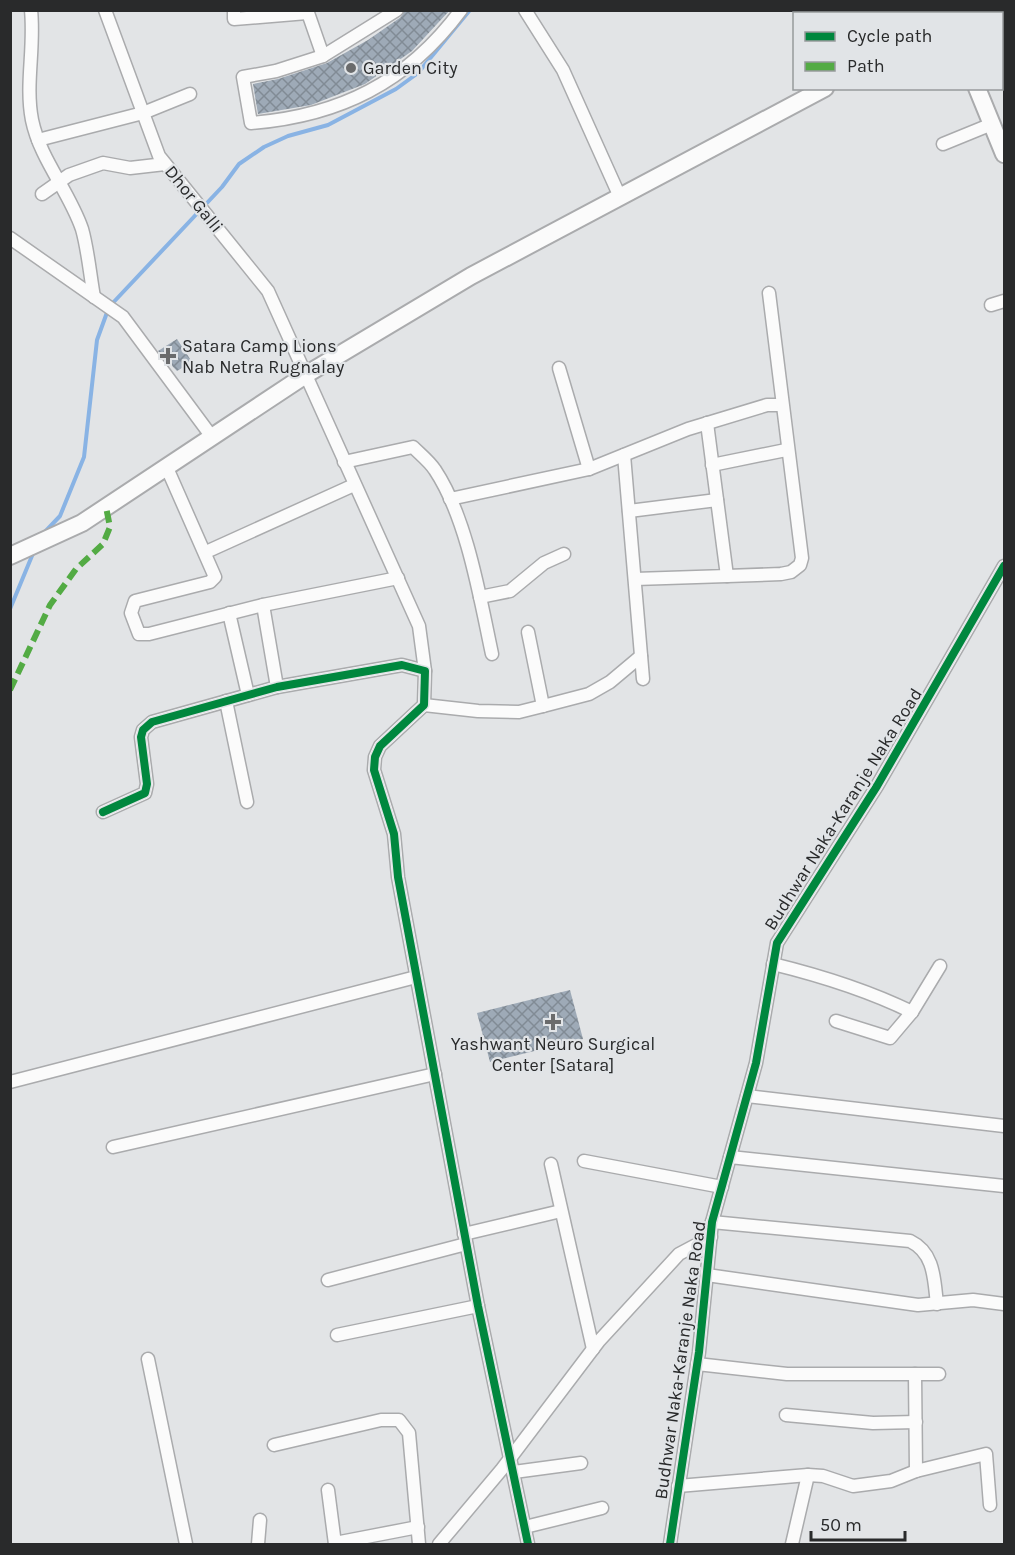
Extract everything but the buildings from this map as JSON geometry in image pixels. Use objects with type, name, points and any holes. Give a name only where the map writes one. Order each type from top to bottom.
[{"type":"main road","points":[[17,554],[82,523],[307,374],[471,276],[821,90]]},
{"type":"main road","points":[[978,90],[1005,154]]},
{"type":"street","points":[[31,10],[33,62],[28,96],[38,140],[81,228],[94,297]]},
{"type":"street","name":"Dhor Galli","points":[[105,10],[159,156],[193,195],[268,291],[307,374],[354,485],[419,626],[425,671],[424,705]]},
{"type":"street","points":[[234,10],[234,19],[307,12],[323,56]]},
{"type":"street","points":[[397,10],[323,56],[276,71],[243,77],[251,123],[284,120],[341,106],[369,91],[416,61],[461,10]]},
{"type":"street","points":[[525,10],[563,70],[620,197]]},
{"type":"street","points":[[38,140],[143,113],[190,94]]},
{"type":"street","points":[[943,144],[992,124]]},
{"type":"street","points":[[42,194],[69,175],[103,163],[130,168],[165,164]]},
{"type":"street","points":[[10,238],[123,317],[213,437]]},
{"type":"street","points":[[635,579],[781,574],[790,572],[800,565],[802,558],[786,450],[769,293]]},
{"type":"street","points":[[991,305],[1005,301]]},
{"type":"street","points":[[559,368],[589,469]]},
{"type":"street","points":[[450,499],[589,469],[707,423],[767,405],[781,405]]},
{"type":"street","points":[[707,423],[727,576]]},
{"type":"street","points":[[344,462],[413,447],[435,469],[450,499],[480,597],[492,654]]},
{"type":"street","points":[[712,465],[786,450]]},
{"type":"street","points":[[624,455],[644,679]]},
{"type":"street","points":[[167,468],[206,552],[214,579],[140,598],[132,604],[131,613],[140,634],[149,634],[263,605],[398,578]]},
{"type":"street","points":[[206,552],[354,485]]},
{"type":"street","points":[[629,511],[717,500]]},
{"type":"street","points":[[480,597],[510,591],[544,563],[564,554]]},
{"type":"street","name":"Budhwar Naka-Karanje Naka Road","points":[[670,1545],[697,1364],[712,1222],[756,1063],[777,943],[883,776],[1005,566]]},
{"type":"street","points":[[263,605],[277,687]]},
{"type":"street","points":[[229,614],[248,695]]},
{"type":"street","points":[[528,632],[543,706]]},
{"type":"street","points":[[528,1545],[465,1239],[398,877],[394,834],[374,770],[375,756],[380,746],[424,705],[478,711],[519,712],[589,694],[610,682],[641,656]]},
{"type":"street","points":[[103,812],[145,793],[147,784],[141,737],[146,726],[152,722],[277,687],[402,665],[425,671]]},
{"type":"street","points":[[226,701],[247,802]]},
{"type":"street","points":[[773,964],[816,974],[868,992],[912,1012]]},
{"type":"street","points":[[836,1021],[890,1038],[912,1012],[940,966]]},
{"type":"street","points":[[10,1082],[416,977]]},
{"type":"street","points":[[113,1147],[435,1074]]},
{"type":"street","points":[[747,1096],[1005,1126]]},
{"type":"street","points":[[730,1157],[830,1170],[1005,1186]]},
{"type":"street","points":[[584,1161],[722,1187]]},
{"type":"street","points":[[551,1164],[593,1349]]},
{"type":"street","points":[[328,1280],[561,1211]]},
{"type":"street","points":[[712,1222],[910,1241],[920,1245],[932,1266],[937,1304]]},
{"type":"street","points":[[439,1545],[511,1457],[593,1349],[679,1254],[711,1237]]},
{"type":"street","points":[[707,1275],[918,1305],[973,1300],[1005,1304]]},
{"type":"street","points":[[337,1335],[478,1306]]},
{"type":"street","points":[[147,1359],[186,1545]]},
{"type":"street","points":[[697,1364],[787,1374],[939,1374]]},
{"type":"street","points":[[915,1374],[916,1471]]},
{"type":"street","points":[[786,1415],[873,1424],[916,1422]]},
{"type":"street","points":[[274,1445],[381,1420],[399,1420],[409,1433],[419,1545]]},
{"type":"street","points":[[678,1486],[808,1474],[823,1476],[853,1486],[891,1481],[916,1471],[986,1454],[990,1505]]},
{"type":"street","points":[[514,1472],[581,1462]]},
{"type":"street","points":[[792,1545],[808,1474]]},
{"type":"street","points":[[328,1490],[335,1544],[418,1527]]},
{"type":"street","points":[[525,1527],[602,1508]]},
{"type":"street","points":[[258,1545],[260,1520]]},
{"type":"waterway","points":[[41,536],[60,516],[84,457],[97,340],[109,307],[222,187],[239,164],[264,147],[288,136],[328,125],[396,89],[418,73],[470,10]]},
{"type":"waterway","points":[[10,609],[34,551]]},
{"type":"marked path","points":[[10,690],[50,605],[76,569],[103,544],[110,527],[106,507]]},
{"type":"cycle path","points":[[670,1544],[699,1352],[712,1222],[756,1063],[777,943],[877,786],[1004,566]]},
{"type":"cycle path","points":[[103,812],[145,793],[147,784],[141,737],[143,730],[152,722],[277,687],[402,665],[425,671],[424,705],[380,746],[375,757],[374,770],[394,834],[398,877],[478,1306],[528,1544]]},
{"type":"place","name":"Garden City","points":[[351,68]]},
{"type":"place","name":"Satara Camp Lions Nab Netra Rugnalay","points":[[168,356]]},
{"type":"place","name":"Yashwant Neuro Surgical Center [Satara]","points":[[553,1022]]}]
